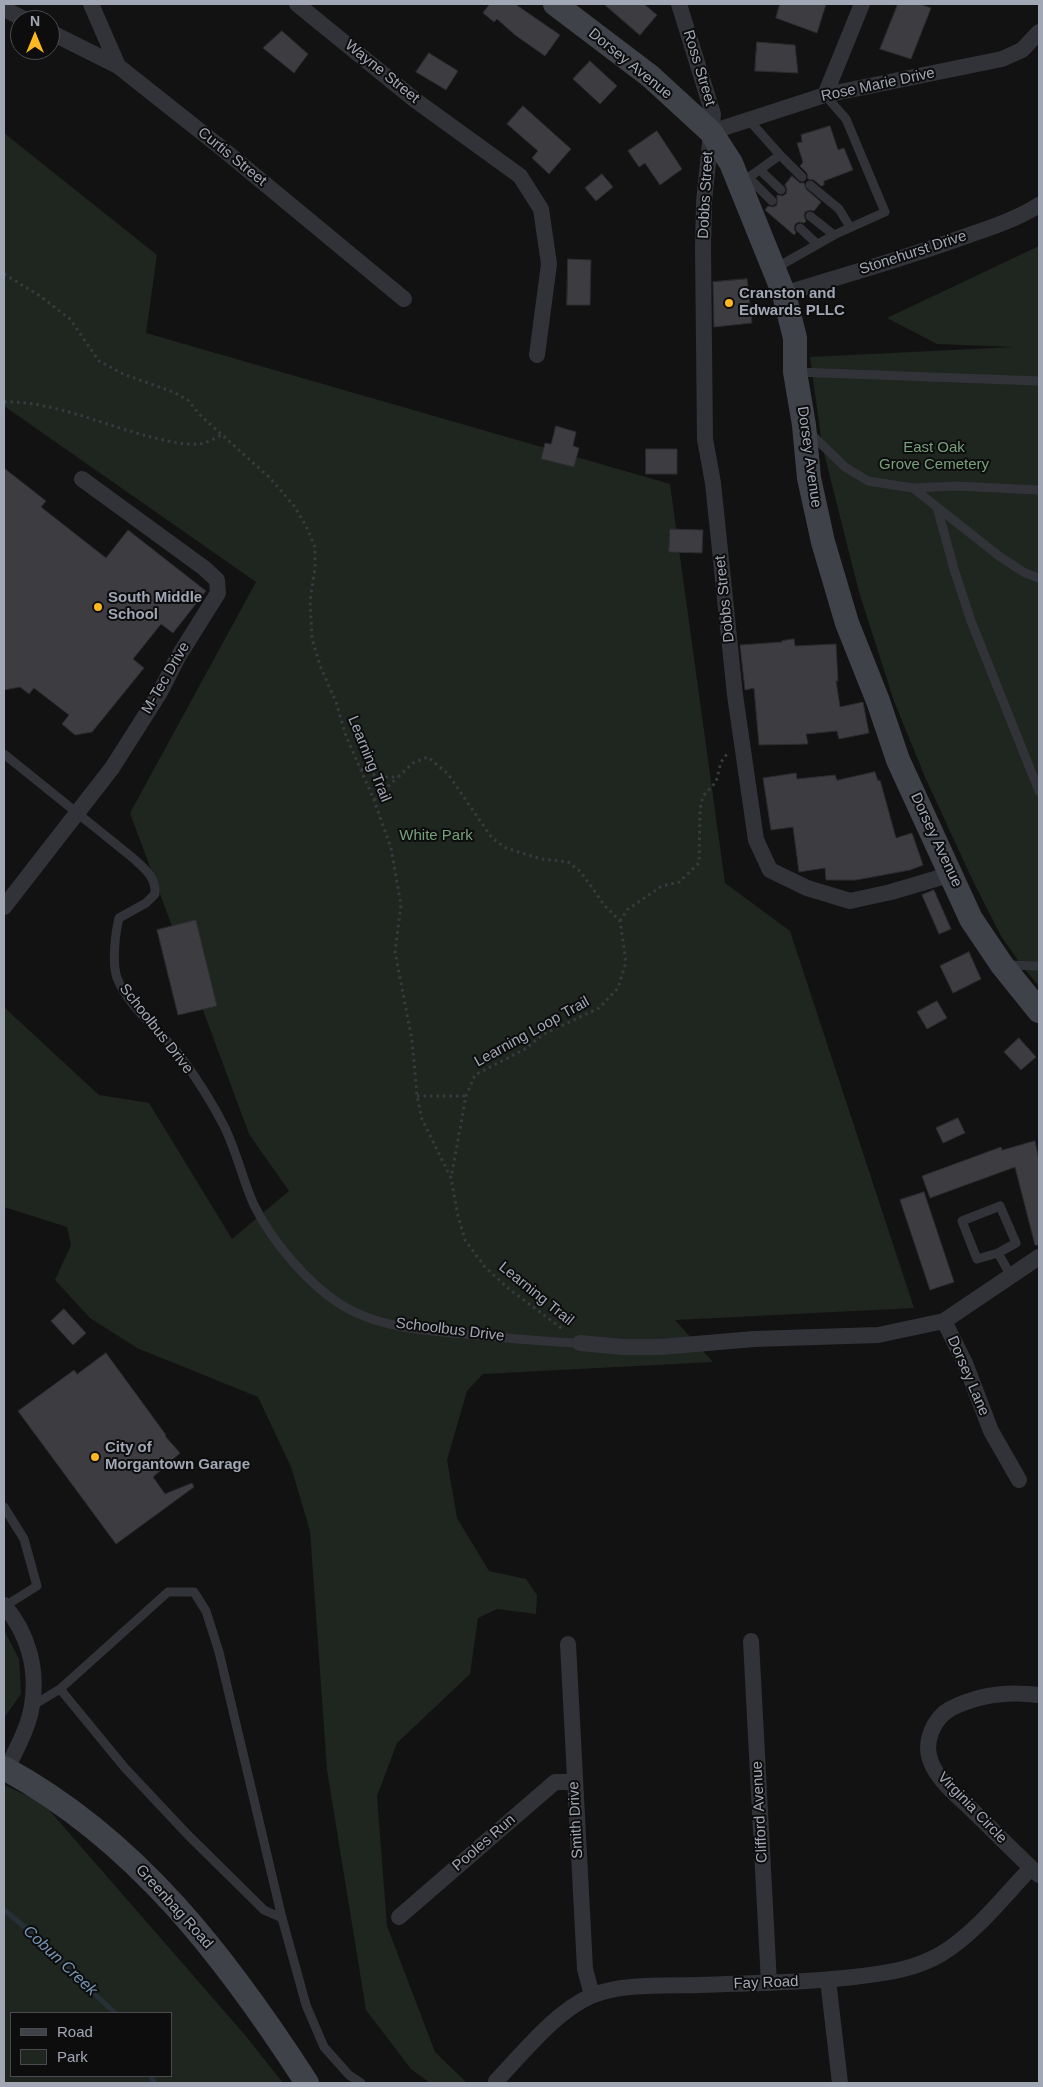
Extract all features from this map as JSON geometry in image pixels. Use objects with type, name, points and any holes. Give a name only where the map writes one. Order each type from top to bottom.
[{"type":"street","points":[[91,4],[118,66]]},
{"type":"street","name":"Wayne Street","points":[[297,4],[415,100],[520,176],[542,209],[550,264],[537,355]]},
{"type":"street","name":"Dorsey Avenue","points":[[555,4],[650,76],[710,132],[744,181],[784,294],[795,338],[795,372],[804,425],[809,478],[824,542],[847,623],[878,701],[898,760],[952,874],[971,919],[1002,964],[1039,1011]]},
{"type":"street","name":"Ross Street","points":[[679,4],[713,114],[710,132]]},
{"type":"street","points":[[826,95],[862,4]]},
{"type":"street","name":"Rose Marie Drive","points":[[710,132],[826,95],[1002,59],[1022,50],[1039,32]]},
{"type":"street","name":"Curtis Street","points":[[60,37],[118,66],[224,150],[404,300]]},
{"type":"street","name":"Dobbs Street","points":[[710,132],[704,202],[703,248],[705,439],[713,483],[734,695],[756,840],[770,870],[807,888],[850,901],[891,892],[952,874]]},
{"type":"street","name":"Stonehurst Drive","points":[[784,294],[979,232],[1028,212],[1039,205]]},
{"type":"street","name":"M-Tec Drive","points":[[6,899],[112,768],[159,694],[178,657],[218,592],[217,580],[204,568],[82,479]]},
{"type":"street","name":"Dorsey Lane","points":[[1019,1480],[991,1431],[965,1363],[944,1321],[1039,1256]]},
{"type":"street","name":"Schoolbus Drive","points":[[580,1343],[660,1346],[754,1339],[878,1335],[944,1321]]},
{"type":"street","points":[[4,1606],[28,1642],[34,1676],[32,1706],[5,1769]]},
{"type":"street","name":"Clifford Avenue","points":[[751,1641],[768,1983]]},
{"type":"street","name":"Smith Drive","points":[[568,1644],[584,1970],[592,1995]]},
{"type":"street","name":"Virginia Circle","points":[[1035,1872],[943,1781],[931,1762],[928,1746],[932,1728],[944,1712],[961,1703],[979,1697],[1000,1694],[1039,1695]]},
{"type":"street","name":"Greenbag Road","points":[[5,1769],[52,1798],[94,1828],[140,1868],[184,1915],[240,1986],[307,2083]]},
{"type":"street","name":"Pooles Run","points":[[399,1917],[555,1782],[574,1782]]},
{"type":"street","name":"Fay Road","points":[[496,2081],[556,2019],[572,2006],[592,1995],[633,1987],[828,1980],[894,1972],[922,1964],[942,1954],[963,1939],[1035,1872]]},
{"type":"street","points":[[828,1980],[840,2083]]},
{"type":"lane","points":[[774,270],[834,235],[885,212],[846,119],[826,95]]},
{"type":"lane","points":[[749,120],[802,177]]},
{"type":"lane","points":[[772,201],[744,181],[780,155]]},
{"type":"lane","points":[[760,170],[781,190]]},
{"type":"lane","points":[[810,185],[839,209],[850,227]]},
{"type":"lane","points":[[810,216],[834,235]]},
{"type":"lane","points":[[800,228],[817,244]]},
{"type":"lane","points":[[795,372],[1039,381]]},
{"type":"lane","points":[[804,425],[845,467],[868,481],[913,488],[955,486],[1039,490]]},
{"type":"lane","points":[[913,488],[999,556],[1025,573],[1039,578]]},
{"type":"lane","points":[[937,507],[971,621],[1039,791]]},
{"type":"lane","points":[[4,754],[77,812]]},
{"type":"lane","name":"Schoolbus Drive","points":[[77,812],[134,858],[150,874],[156,884],[155,894],[146,903],[119,918],[115,931],[117,976],[127,996],[155,1030],[180,1056],[201,1088],[224,1127],[240,1162],[254,1204],[276,1241],[310,1280],[340,1304],[368,1318],[423,1330],[580,1343]]},
{"type":"lane","points":[[1002,964],[1039,966]]},
{"type":"lane","points":[[1000,1206],[1016,1243],[998,1253],[977,1259],[962,1221],[1000,1206]]},
{"type":"lane","points":[[998,1253],[1010,1276]]},
{"type":"lane","points":[[4,1507],[24,1539],[37,1586],[4,1606]]},
{"type":"lane","points":[[32,1706],[60,1689],[168,1592],[194,1592],[206,1612],[219,1652],[282,1918],[306,2006],[324,2046],[349,2075],[361,2083]]},
{"type":"lane","points":[[60,1689],[125,1768],[188,1835],[264,1910],[282,1918]]},
{"type":"path","name":"Learning Trail","points":[[4,274],[40,296],[70,319],[99,361],[123,374],[173,392],[188,400],[200,415],[270,478],[294,506],[315,547],[315,568],[310,601],[312,639],[321,668],[336,702],[346,736],[374,800],[392,848],[401,905],[395,952],[412,1040],[417,1096],[422,1119],[451,1178],[458,1216],[465,1240],[485,1267],[509,1289],[580,1343]]},
{"type":"path","points":[[4,402],[20,402],[45,406],[126,432],[175,443],[202,444],[222,435]]},
{"type":"path","points":[[374,800],[413,763],[428,757],[448,774],[492,838],[514,851],[568,862],[581,872],[605,906],[620,920],[628,909],[662,886],[679,882],[699,862],[700,809],[703,796],[716,782],[721,762],[741,737]]},
{"type":"path","points":[[360,768],[379,777],[398,777]]},
{"type":"path","name":"Learning Loop Trail","points":[[451,1178],[466,1096],[475,1075],[525,1049],[544,1034],[599,1008],[618,988],[626,962],[620,920]]},
{"type":"path","points":[[417,1096],[466,1096]]},
{"type":"green space","name":"White Park","points":[[4,133],[157,255],[146,333],[670,484],[725,883],[790,931],[914,1308],[675,1320],[713,1362],[483,1374],[467,1391],[447,1460],[457,1518],[489,1571],[526,1579],[537,1595],[536,1614],[497,1609],[478,1618],[470,1674],[397,1743],[377,1796],[387,1926],[435,2052],[467,2083],[430,2083],[411,2069],[366,2010],[327,1770],[310,1531],[291,1467],[258,1397],[137,1348],[90,1318],[55,1280],[71,1245],[67,1227],[4,1207],[5,1008],[99,1095],[149,1103],[232,1239],[289,1191],[249,1134],[130,813],[256,582],[4,406]]},
{"type":"green space","name":"East Oak Grove Cemetery","points":[[1039,246],[1039,986],[1001,936],[972,879],[925,777],[894,701],[859,592],[822,445],[810,357],[1013,347],[937,344],[887,318]]},
{"type":"green space","points":[[4,1630],[19,1659],[21,1694],[4,1718]]},
{"type":"green space","points":[[4,1785],[43,1803],[245,2035],[283,2083],[4,2083]]},
{"type":"building","points":[[490,4],[515,4],[560,35],[545,56],[515,35],[497,19],[494,22],[483,13]]},
{"type":"building","points":[[604,4],[644,4],[657,15],[640,35]]},
{"type":"building","points":[[780,4],[826,4],[817,33],[776,18]]},
{"type":"building","points":[[898,4],[919,4],[931,8],[911,59],[880,49]]},
{"type":"building","points":[[282,31],[308,54],[294,73],[263,48]]},
{"type":"building","points":[[757,42],[795,45],[798,73],[755,71]]},
{"type":"building","points":[[429,53],[458,71],[446,90],[416,72]]},
{"type":"building","points":[[590,61],[617,86],[600,104],[573,79]]},
{"type":"building","points":[[523,106],[571,149],[549,174],[532,158],[538,151],[507,124]]},
{"type":"building","points":[[830,126],[838,150],[844,148],[853,170],[824,181],[824,185],[821,186],[814,180],[808,179],[807,173],[800,166],[803,162],[797,143],[802,142],[801,135]]},
{"type":"building","points":[[657,131],[682,169],[660,185],[645,163],[639,167],[628,151]]},
{"type":"building","points":[[602,174],[613,187],[596,201],[585,188]]},
{"type":"building","points":[[792,176],[800,183],[804,183],[806,189],[821,202],[814,211],[805,212],[806,221],[804,223],[799,222],[795,224],[794,229],[796,233],[794,235],[765,210],[768,206],[773,207],[777,205],[777,195],[782,196],[786,194],[787,189],[785,185]]},
{"type":"building","points":[[568,259],[591,260],[590,305],[567,305]]},
{"type":"building","name":"Cranston and Edwards PLLC","points":[[747,279],[752,323],[714,327],[713,282]]},
{"type":"building","points":[[556,426],[576,432],[573,446],[579,448],[574,467],[541,459],[545,443],[551,444]]},
{"type":"building","points":[[646,449],[677,449],[677,474],[646,474]]},
{"type":"building","name":"South Middle School","points":[[4,468],[46,501],[41,507],[106,558],[128,530],[206,591],[173,633],[161,624],[133,659],[144,668],[92,732],[75,735],[62,724],[69,715],[34,688],[29,694],[20,687],[4,690]]},
{"type":"building","points":[[670,529],[703,530],[702,553],[669,552]]},
{"type":"building","points":[[794,639],[795,646],[836,644],[838,681],[836,681],[840,707],[863,702],[869,733],[839,739],[837,731],[806,734],[808,744],[759,745],[754,688],[745,690],[740,645],[782,642]]},
{"type":"building","points":[[875,772],[878,781],[880,780],[896,838],[912,833],[923,865],[910,870],[856,880],[826,880],[825,868],[799,872],[793,827],[771,830],[763,778],[796,773],[797,779],[835,775],[837,780]]},
{"type":"building","points":[[934,890],[951,929],[939,934],[922,895]]},
{"type":"building","points":[[196,920],[217,1006],[178,1015],[157,930]]},
{"type":"building","points":[[969,952],[981,979],[953,993],[940,966]]},
{"type":"building","points":[[937,1001],[947,1018],[927,1029],[917,1012]]},
{"type":"building","points":[[1019,1038],[1036,1057],[1021,1070],[1004,1052]]},
{"type":"building","points":[[958,1118],[965,1133],[943,1143],[936,1128]]},
{"type":"building","points":[[1035,1141],[1039,1160],[1039,1245],[1035,1245],[1015,1167],[930,1198],[922,1176],[1001,1147],[1002,1150]]},
{"type":"building","points":[[924,1192],[954,1282],[930,1290],[900,1200]]},
{"type":"building","points":[[64,1309],[86,1333],[73,1345],[51,1321]]},
{"type":"building","name":"City of Morgantown Garage","points":[[106,1353],[165,1436],[180,1453],[153,1477],[165,1494],[192,1483],[194,1487],[116,1544],[18,1411],[74,1370],[77,1374]]},
{"type":"waterway","name":"Cobun Creek","points":[[4,1910],[48,1946],[72,1973],[114,2012]]},
{"type":"waterway","name":"Cobun Creek","points":[[151,2077],[154,2083]]},
{"type":"place","name":"Cranston and Edwards PLLC","points":[[729,303]]},
{"type":"place","name":"South Middle School","points":[[98,607]]},
{"type":"place","name":"City of Morgantown Garage","points":[[95,1457]]}]
